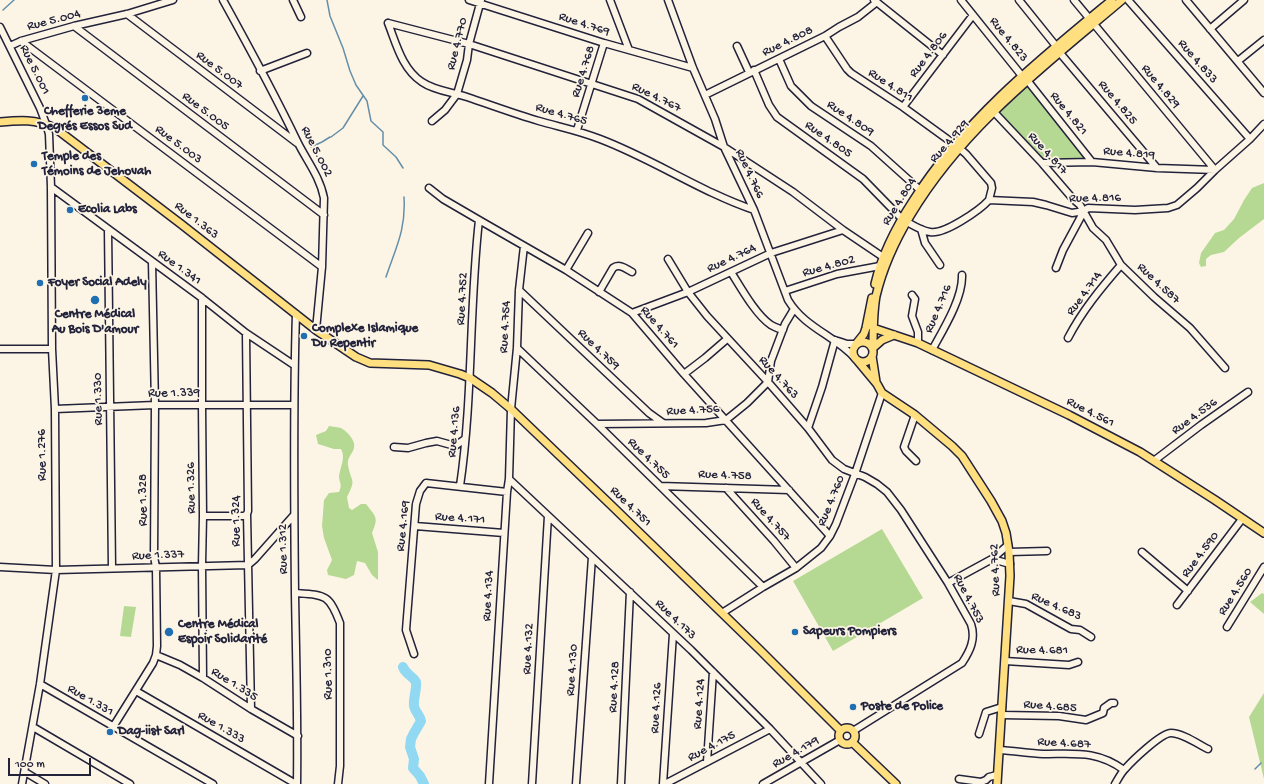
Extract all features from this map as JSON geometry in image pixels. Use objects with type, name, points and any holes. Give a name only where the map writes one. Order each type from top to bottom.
[{"type":"main road","name":"Rue 4.804","points":[[856,344],[864,334],[866,328],[883,257],[920,190],[994,102],[1092,21],[1112,0]]},
{"type":"main road","points":[[1092,21],[1122,0]]},
{"type":"main road","name":"Rue 4.929","points":[[872,348],[876,298],[884,268],[904,220],[930,186],[956,146],[994,112],[1024,78]]},
{"type":"main road","name":"Rue 1.363","points":[[0,122],[26,120],[46,124],[55,128],[78,144],[316,330],[356,356],[370,363]]},
{"type":"main road","name":"Rue 4.561","points":[[873,328],[932,350],[1069,415],[1140,452],[1155,460],[1264,533]]},
{"type":"main road","points":[[872,348],[882,340],[894,335]]},
{"type":"main road","points":[[859,342],[865,342],[871,345],[873,366],[877,384],[856,359],[853,350],[859,342]]},
{"type":"main road","points":[[856,359],[866,362],[872,356]]},
{"type":"main road","name":"Rue 4.751","points":[[370,363],[429,365],[470,378],[492,392],[722,613],[840,730]]},
{"type":"main road","name":"Rue 4.762","points":[[877,384],[882,393],[915,415],[962,456],[998,511],[1006,533],[1010,564],[1009,601],[997,784]]},
{"type":"main road","points":[[845,727],[853,731],[855,737],[852,742],[845,744],[838,737],[840,730],[845,727]]},
{"type":"main road","points":[[852,742],[896,784]]},
{"type":"street","name":"Rue 5.004","points":[[10,46],[21,40],[127,14],[173,0]]},
{"type":"street","name":"Rue 5.002","points":[[222,0],[320,182],[324,198],[324,215],[322,267],[316,330]]},
{"type":"street","points":[[293,0],[300,17]]},
{"type":"street","name":"Rue 4.769","points":[[469,0],[481,1],[604,43],[693,68]]},
{"type":"street","points":[[610,0],[629,50]]},
{"type":"street","name":"Rue 4.766","points":[[668,0],[693,68],[715,119],[724,146],[754,210],[785,292],[794,309],[810,325],[835,340],[856,359]]},
{"type":"street","name":"Rue 4.823","points":[[961,0],[1024,78]]},
{"type":"street","name":"Rue 4.825","points":[[1020,0],[1058,49],[1157,168]]},
{"type":"street","name":"Rue 4.829","points":[[1074,0],[1215,170]]},
{"type":"street","name":"Rue 4.833","points":[[1128,0],[1250,139]]},
{"type":"street","points":[[1186,0],[1238,61],[1262,85],[1264,92]]},
{"type":"street","points":[[1210,29],[1244,0]]},
{"type":"street","name":"Rue 4.770","points":[[457,94],[481,1]]},
{"type":"street","points":[[875,1],[943,55]]},
{"type":"street","name":"Rue 4.808","points":[[705,95],[825,36],[858,17],[875,1]]},
{"type":"street","name":"Rue 5.007","points":[[127,14],[299,144]]},
{"type":"street","name":"Rue 4.806","points":[[903,107],[973,15]]},
{"type":"street","name":"Rue 4.767","points":[[388,23],[469,44],[638,98],[724,146],[793,192],[843,230],[883,257]]},
{"type":"street","name":"Rue 4.765","points":[[388,23],[398,50],[406,66],[414,76],[431,87],[539,121],[577,130],[602,139],[638,155],[735,204],[754,210]]},
{"type":"street","name":"Rue 5.005","points":[[74,26],[324,215]]},
{"type":"street","name":"Rue 5.001","points":[[0,27],[40,108],[46,124]]},
{"type":"street","name":"Rue 4.811","points":[[825,36],[851,73],[903,107],[966,154],[991,183],[992,188],[990,200]]},
{"type":"street","name":"Rue 5.003","points":[[21,40],[322,267]]},
{"type":"street","points":[[1238,61],[1264,40]]},
{"type":"street","name":"Rue 4.768","points":[[577,130],[604,43]]},
{"type":"street","name":"Rue 4.805","points":[[737,46],[752,71],[769,105],[777,116],[863,179],[904,220]]},
{"type":"street","points":[[260,71],[307,53]]},
{"type":"street","name":"Rue 4.809","points":[[779,59],[790,86],[811,106],[871,146],[920,190]]},
{"type":"street","name":"Rue 4.821","points":[[1024,78],[1092,162]]},
{"type":"street","points":[[432,121],[445,110],[457,94]]},
{"type":"street","name":"Rue 4.817","points":[[994,112],[1042,163],[1084,211]]},
{"type":"street","name":"Rue 1.276","points":[[22,784],[40,684],[56,570],[55,408],[52,349],[52,187],[49,134],[46,124]]},
{"type":"street","name":"Rue 4.816","points":[[990,200],[1033,202],[1072,213],[1084,211],[1088,208],[1135,210],[1173,206],[1182,201],[1250,139],[1264,124]]},
{"type":"street","name":"Rue 4.819","points":[[1042,163],[1092,162],[1157,168],[1215,170]]},
{"type":"street","name":"Rue 1.341","points":[[52,187],[202,298],[246,333],[294,365]]},
{"type":"street","name":"Rue 4.761","points":[[429,188],[479,220],[566,270],[632,313],[684,374],[830,536]]},
{"type":"street","points":[[904,220],[929,232],[940,231],[957,223],[990,200]]},
{"type":"street","points":[[1056,268],[1063,250],[1084,211]]},
{"type":"street","name":"Rue 4.587","points":[[1084,211],[1094,228],[1106,240],[1121,265],[1154,297],[1190,328],[1225,368]]},
{"type":"street","name":"Rue 4.752","points":[[470,378],[473,301],[479,220]]},
{"type":"street","name":"Rue 1.330","points":[[108,229],[112,568]]},
{"type":"street","points":[[921,229],[925,243],[940,265]]},
{"type":"street","name":"Rue 4.764","points":[[632,313],[688,292],[771,253],[843,230]]},
{"type":"street","points":[[566,270],[588,233]]},
{"type":"street","name":"Rue 4.754","points":[[511,409],[517,348],[519,290],[524,246]]},
{"type":"street","name":"Rue 4.763","points":[[668,258],[688,292],[808,428],[832,460],[844,469],[855,474]]},
{"type":"street","name":"Rue 1.328","points":[[113,727],[153,663],[157,646],[156,567],[154,557],[155,405],[152,262]]},
{"type":"street","points":[[599,292],[616,265],[619,265],[632,272]]},
{"type":"street","name":"Rue 4.714","points":[[1068,338],[1094,296],[1121,265]]},
{"type":"street","name":"Rue 4.802","points":[[785,292],[837,274],[880,266]]},
{"type":"street","points":[[731,272],[751,303],[763,318],[773,326],[783,330]]},
{"type":"street","name":"Rue 4.716","points":[[932,350],[949,320],[957,300],[962,275]]},
{"type":"street","name":"Rue 4.759","points":[[519,290],[649,413],[664,423]]},
{"type":"street","points":[[912,295],[915,299],[912,316],[918,332],[918,344]]},
{"type":"street","name":"Rue 1.326","points":[[202,298],[202,565],[204,678]]},
{"type":"street","points":[[768,382],[771,361],[783,330],[794,309]]},
{"type":"street","name":"Rue 1.312","points":[[296,314],[294,365],[294,515],[298,736],[297,784]]},
{"type":"street","name":"Rue 1.324","points":[[246,333],[247,514],[251,709]]},
{"type":"street","points":[[684,374],[705,358],[727,338]]},
{"type":"street","points":[[808,428],[822,388],[835,340]]},
{"type":"street","name":"Rue 4.766","points":[[835,340],[847,344],[856,344]]},
{"type":"street","name":"Rue 4.755","points":[[517,348],[597,424],[763,587]]},
{"type":"street","points":[[0,350],[52,349]]},
{"type":"street","name":"Rue 4.136","points":[[460,486],[465,455],[470,378]]},
{"type":"street","name":"Rue 4.756","points":[[597,424],[706,422],[726,420],[747,403],[768,382]]},
{"type":"street","name":"Rue 4.536","points":[[1155,460],[1248,392]]},
{"type":"street","name":"Rue 4.760","points":[[722,613],[796,568],[821,548],[830,536],[855,474],[882,393]]},
{"type":"street","name":"Rue 1.339","points":[[55,408],[155,405],[294,405]]},
{"type":"street","name":"Rue 4.134","points":[[489,784],[506,492],[509,479],[511,409]]},
{"type":"street","points":[[915,415],[904,447],[916,461]]},
{"type":"street","points":[[394,447],[408,448],[438,441],[455,446],[465,439]]},
{"type":"street","name":"Rue 4.753","points":[[853,731],[962,663],[970,649],[973,637],[971,624],[948,583],[887,492],[866,477],[855,474]]},
{"type":"street","name":"Rue 4.173","points":[[509,479],[713,672],[770,729],[821,784]]},
{"type":"street","name":"Rue 4.169","points":[[414,654],[406,630],[416,504],[420,491],[426,482],[506,492]]},
{"type":"street","name":"Rue 4.758","points":[[660,486],[789,490]]},
{"type":"street","name":"Rue 4.757","points":[[726,488],[774,541],[796,568]]},
{"type":"street","points":[[203,516],[244,516],[247,514]]},
{"type":"street","points":[[248,565],[294,515]]},
{"type":"street","name":"Rue 4.132","points":[[532,784],[548,516]]},
{"type":"street","name":"Rue 4.590","points":[[1177,605],[1242,519]]},
{"type":"street","name":"Rue 4.171","points":[[414,526],[504,533]]},
{"type":"street","points":[[948,583],[1009,548],[1047,551]]},
{"type":"street","points":[[1142,552],[1188,591]]},
{"type":"street","name":"Rue 4.130","points":[[576,784],[592,557]]},
{"type":"street","points":[[992,559],[1010,564]]},
{"type":"street","name":"Rue 1.337","points":[[0,567],[56,570],[248,565]]},
{"type":"street","name":"Rue 4.560","points":[[1227,627],[1264,568]]},
{"type":"street","name":"Rue 4.128","points":[[621,784],[630,592]]},
{"type":"street","name":"Rue 1.310","points":[[295,594],[319,595],[327,600],[334,609],[340,624],[340,766],[338,784]]},
{"type":"street","name":"Rue 4.683","points":[[1009,601],[1026,604],[1071,629],[1080,630],[1091,637]]},
{"type":"street","name":"Rue 4.126","points":[[664,784],[673,634]]},
{"type":"street","name":"Rue 1.335","points":[[156,655],[180,665],[204,678],[251,709],[298,736]]},
{"type":"street","name":"Rue 4.681","points":[[1005,661],[1069,665],[1078,662]]},
{"type":"street","name":"Rue 4.124","points":[[707,762],[713,672]]},
{"type":"street","name":"Rue 1.331","points":[[40,684],[213,784]]},
{"type":"street","name":"Rue 1.333","points":[[136,691],[297,784]]},
{"type":"street","name":"Rue 4.685","points":[[1002,715],[1059,716],[1086,720],[1103,713],[1104,708],[1111,703],[1114,703]]},
{"type":"street","points":[[980,734],[986,712],[988,710],[1002,707]]},
{"type":"street","points":[[33,727],[130,784]]},
{"type":"street","name":"Rue 4.175","points":[[664,784],[770,729]]},
{"type":"street","points":[[1124,784],[1116,782],[1124,770],[1148,747],[1167,734],[1177,734],[1208,749]]},
{"type":"street","name":"Rue 4.179","points":[[763,784],[840,740]]},
{"type":"street","name":"Rue 4.687","points":[[999,750],[1041,754],[1080,753],[1100,758],[1117,765],[1124,770]]},
{"type":"street","points":[[24,772],[46,784]]},
{"type":"street","points":[[959,779],[981,782],[989,777],[997,775]]},
{"type":"green space","points":[[1027,84],[1085,158],[1042,162],[998,110]]},
{"type":"green space","points":[[1264,183],[1264,219],[1239,238],[1224,252],[1211,255],[1206,259],[1206,266],[1201,267],[1199,263],[1201,253],[1215,233],[1224,230],[1234,219],[1252,188]]},
{"type":"green space","points":[[329,426],[344,430],[349,434],[354,442],[354,448],[348,462],[353,483],[347,497],[349,508],[352,510],[361,504],[366,504],[375,517],[376,520],[372,533],[378,552],[378,580],[372,575],[365,563],[357,561],[354,575],[346,579],[328,575],[327,570],[332,560],[324,538],[322,526],[324,500],[329,493],[339,492],[341,485],[339,476],[343,456],[341,449],[334,449],[318,444],[316,435],[326,431]]},
{"type":"green space","points":[[882,529],[923,598],[833,651],[793,581]]},
{"type":"green space","points":[[1262,593],[1264,594],[1264,614],[1250,602]]},
{"type":"green space","points":[[124,606],[136,607],[131,637],[120,636]]},
{"type":"green space","points":[[1264,693],[1264,779],[1249,717]]},
{"type":"waterway","points":[[3,10],[14,0]]},
{"type":"waterway","points":[[327,0],[330,16],[343,48],[350,71],[356,85],[367,101],[371,121],[383,132],[383,145],[396,157],[403,168]]},
{"type":"waterway","points":[[331,137],[343,128],[363,96]]},
{"type":"waterway","points":[[311,147],[330,137]]},
{"type":"waterway","points":[[386,277],[402,229],[404,197]]},
{"type":"waterway","points":[[403,667],[416,682],[414,706],[421,721],[411,739],[410,747],[414,759],[413,768],[420,776],[424,784]]},
{"type":"waterway","points":[[1255,769],[1261,763]]},
{"type":"place","name":"Chefferie 3eme Degrés Essos Sud","points":[[85,98]]},
{"type":"place","name":"Temple des Témoins de Jehovah","points":[[34,164]]},
{"type":"place","name":"Ecolia Labs","points":[[70,210]]},
{"type":"place","name":"Foyer Social Adely","points":[[40,283]]},
{"type":"place","name":"Centre Médical Au Bois D'amour","points":[[95,300]]},
{"type":"place","name":"Complexe Islamique Du Repentir","points":[[304,336]]},
{"type":"place","name":"Centre Médical Espoir Solidarité","points":[[169,632]]},
{"type":"place","name":"Sapeurs Pompiers","points":[[795,632]]},
{"type":"place","name":"Poste de Police","points":[[853,707]]},
{"type":"place","name":"Dag-iist Sarl","points":[[110,732]]}]
